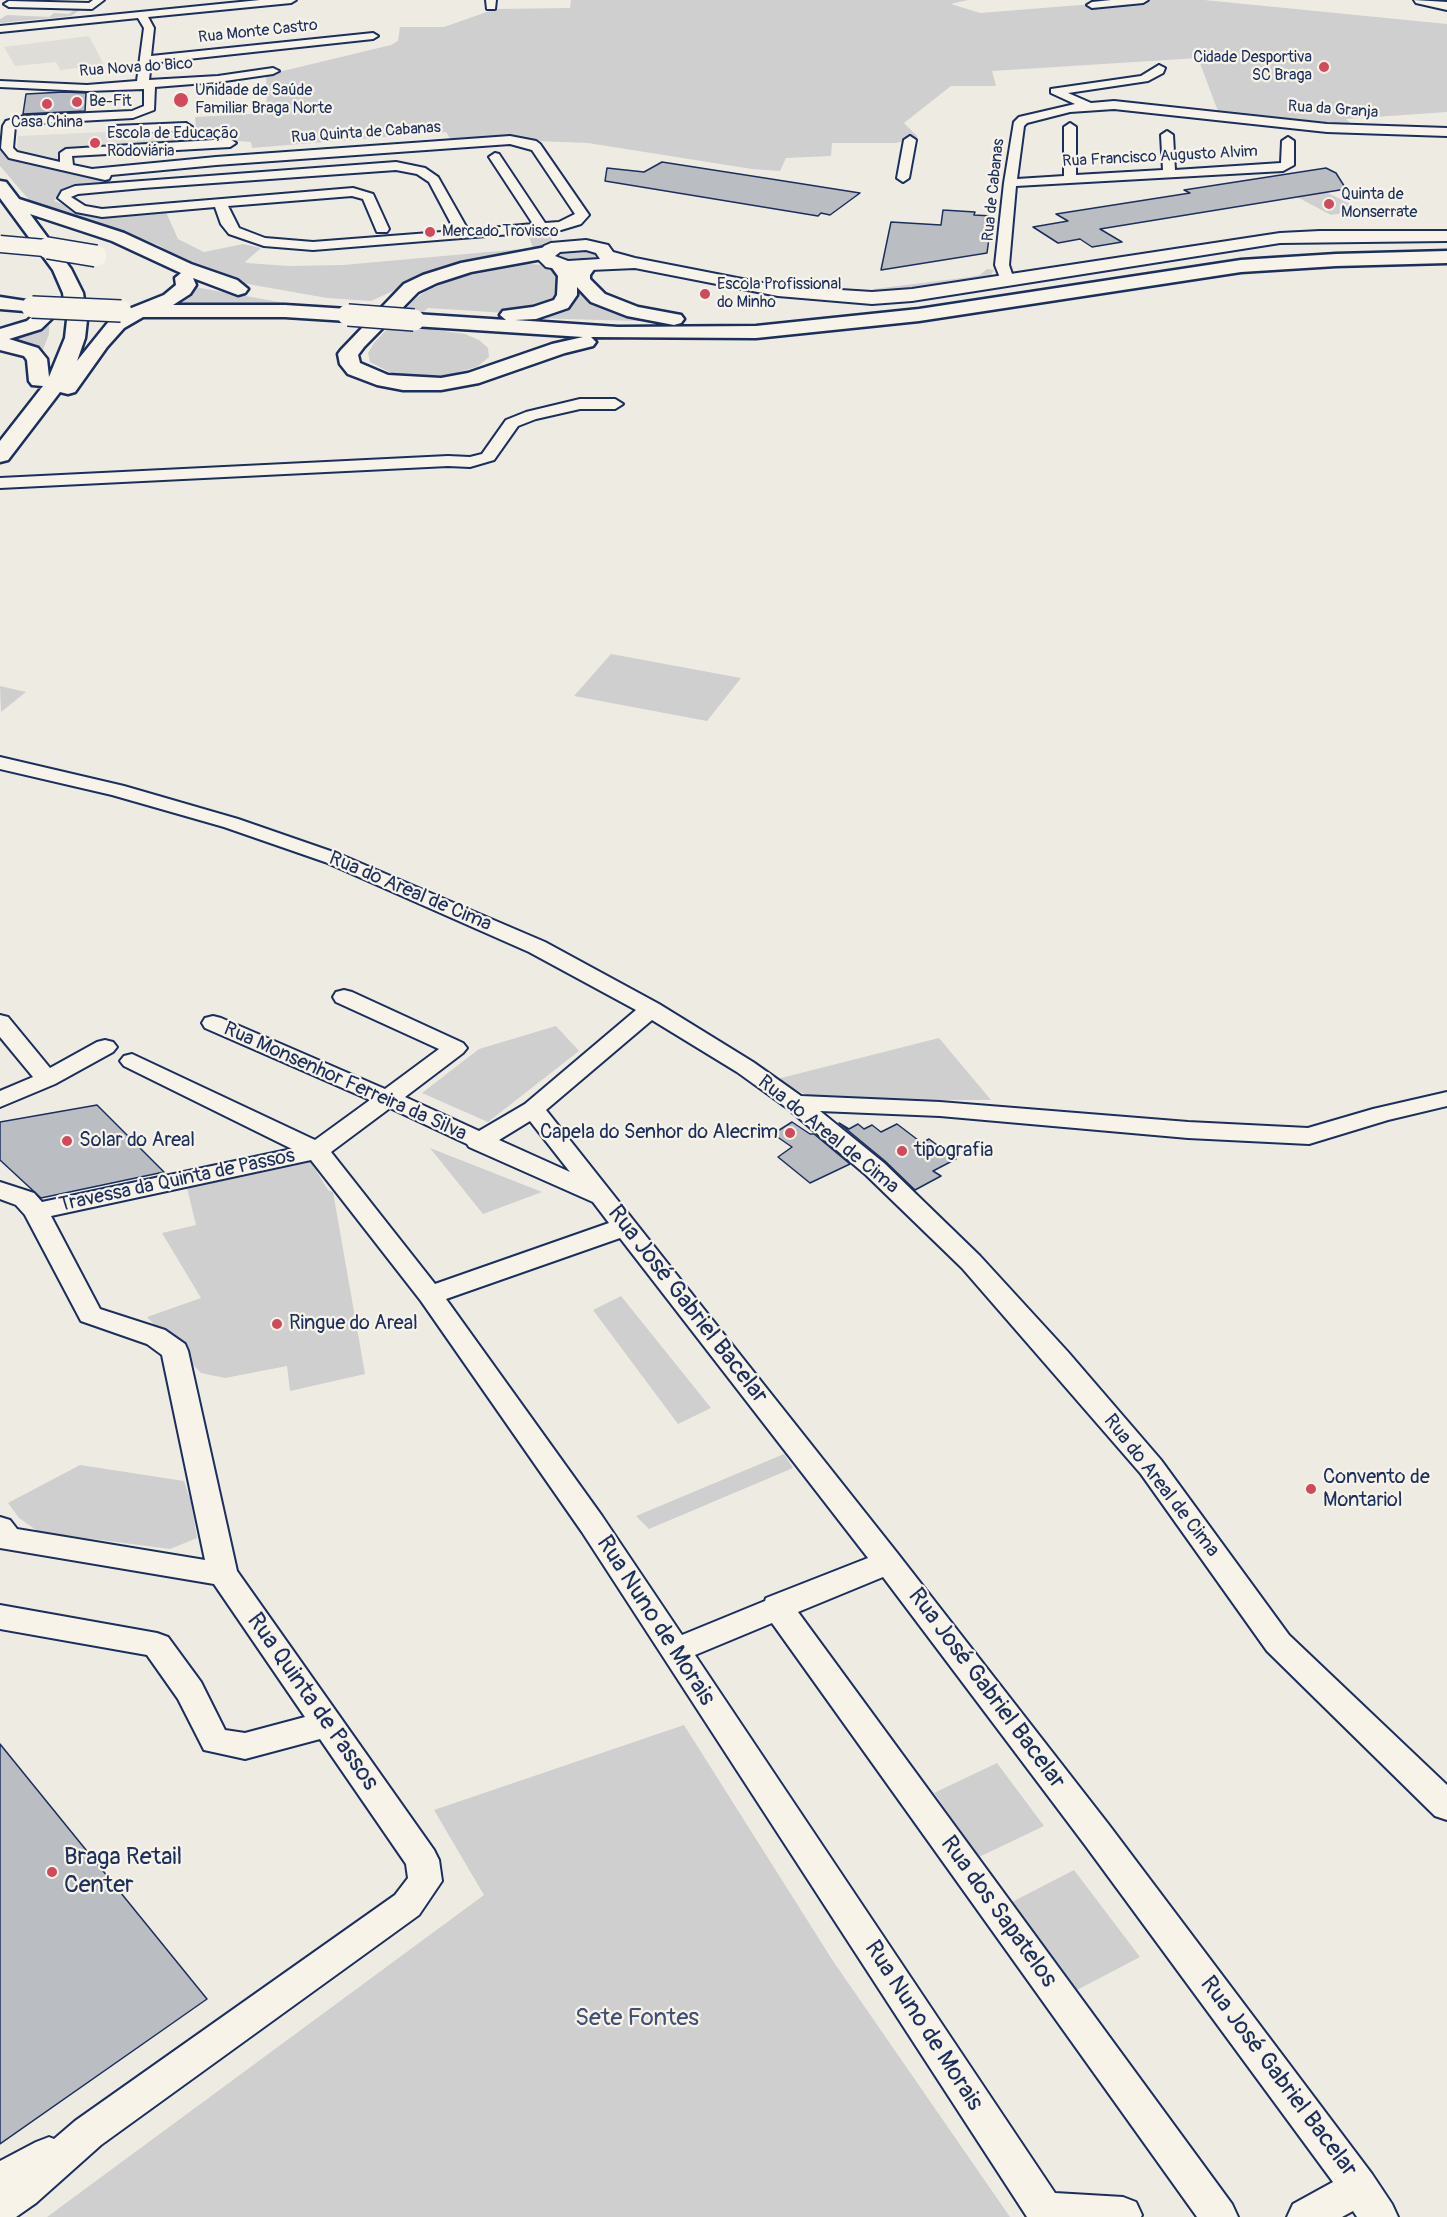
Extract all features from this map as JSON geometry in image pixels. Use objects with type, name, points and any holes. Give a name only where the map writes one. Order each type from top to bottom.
[{"type":"highway","points":[[0,186],[7,207],[50,287],[55,306],[58,336],[39,381],[1,446]]},
{"type":"highway","points":[[7,207],[118,237],[184,268],[238,289]]},
{"type":"highway","points":[[1,446],[47,396],[63,371],[75,338],[77,320],[74,293],[62,269],[7,207]]},
{"type":"highway","points":[[0,244],[44,248],[124,261],[206,285],[353,311]]},
{"type":"highway","points":[[472,317],[536,313],[561,304],[567,295],[568,286],[559,248]]},
{"type":"highway","points":[[559,248],[458,270],[411,288],[348,354],[350,364],[354,370],[384,381],[403,384],[441,384],[472,379],[559,348],[583,342],[789,329],[908,316],[1241,266],[1336,260],[1447,257]]},
{"type":"highway","points":[[417,316],[492,340],[499,349],[497,360],[475,373],[408,380],[378,374],[366,368],[360,354],[364,344],[409,298],[440,281],[501,266],[559,248]]},
{"type":"highway","points":[[417,316],[598,325],[740,324],[831,315],[1234,258],[1329,251],[1447,249]]},
{"type":"highway","points":[[96,352],[100,343],[117,324],[178,294],[186,285],[181,276],[156,254]]},
{"type":"highway","points":[[596,262],[580,274],[585,287],[598,298],[634,312],[709,321],[831,315]]},
{"type":"highway","points":[[0,303],[65,310],[353,311],[546,330],[685,334]]},
{"type":"highway","points":[[0,335],[34,325],[55,306]]},
{"type":"highway","points":[[1,446],[44,422],[96,352],[126,326],[160,316],[193,312]]},
{"type":"highway","points":[[0,344],[13,345],[31,352],[37,359],[39,381]]},
{"type":"main road","points":[[1421,0],[1447,4]]},
{"type":"main road","points":[[1436,0],[1447,4]]},
{"type":"main road","points":[[559,248],[596,262],[634,263],[778,291],[825,297],[873,298],[912,295],[1280,238],[1447,236]]},
{"type":"main road","points":[[559,248],[602,249],[596,262]]},
{"type":"street","points":[[8,4],[92,6],[99,0]]},
{"type":"street","points":[[0,28],[150,7],[291,0]]},
{"type":"street","points":[[1092,5],[1143,0]]},
{"type":"street","points":[[142,184],[13,155],[7,148],[14,135],[10,124],[17,121],[133,114],[150,108],[150,88],[143,81],[146,60],[145,28],[150,7]]},
{"type":"street","name":"Rua Monte Castro","points":[[146,60],[373,36]]},
{"type":"street","points":[[1089,106],[1055,91],[1144,79],[1157,73],[1159,69]]},
{"type":"street","name":"Rua Nova do Bico","points":[[0,84],[78,89],[218,79],[273,72]]},
{"type":"street","name":"Rua de Cabanas","points":[[1007,280],[1002,265],[1010,183],[1018,125],[1021,122],[1070,108],[1089,106],[1138,106],[1216,116]]},
{"type":"street","name":"Rua da Granja","points":[[1216,116],[1345,130],[1447,132]]},
{"type":"street","points":[[100,131],[186,127]]},
{"type":"street","points":[[1070,127],[1070,179]]},
{"type":"street","points":[[1167,135],[1169,174]]},
{"type":"street","name":"Rua Quinta de Cabanas","points":[[91,173],[216,161],[510,140],[532,144],[536,147],[579,208],[582,215],[559,248]]},
{"type":"street","points":[[903,178],[910,140]]},
{"type":"street","name":"Rua Francisco Augusto Alvim","points":[[1010,183],[1283,167],[1288,165],[1288,141]]},
{"type":"street","points":[[67,168],[66,153],[230,143]]},
{"type":"street","points":[[495,157],[541,227],[559,248]]},
{"type":"street","points":[[382,229],[368,197],[359,193],[96,212],[76,207],[64,198],[71,192],[142,184],[387,166],[411,168],[421,171],[434,180],[464,234]]},
{"type":"street","points":[[220,204],[228,224],[234,231],[264,242],[313,246],[541,227]]},
{"type":"street","points":[[0,483],[448,461],[470,462],[488,456],[512,423],[531,415],[580,404],[615,404]]},
{"type":"street","name":"Rua do Areal de Cima","points":[[0,763],[117,790],[231,823],[332,858],[537,947],[651,1009],[745,1067],[795,1103],[875,1169],[971,1262],[1151,1467],[1278,1643],[1447,1806]]},
{"type":"street","points":[[317,1151],[455,1048],[344,997]]},
{"type":"street","points":[[478,1142],[533,1109],[651,1009]]},
{"type":"street","points":[[0,1022],[47,1079]]},
{"type":"street","name":"Rua Monsenhor Ferreira da Silva","points":[[213,1023],[387,1098],[478,1142]]},
{"type":"street","points":[[0,1100],[47,1079],[105,1047]]},
{"type":"street","name":"Rua Nuno de Morais","points":[[132,1061],[317,1151],[430,1295],[592,1524],[1045,2211],[1123,2215]]},
{"type":"street","points":[[795,1103],[940,1109],[1188,1130],[1309,1136],[1382,1114],[1447,1099]]},
{"type":"street","name":"Rua José Gabriel Bacelar","points":[[533,1109],[888,1562],[1097,1835],[1379,2217]]},
{"type":"street","name":"Rua José Gabriel Bacelar","points":[[478,1142],[603,1198]]},
{"type":"street","name":"Travessa da Quinta de Passos","points":[[15,1201],[317,1151]]},
{"type":"street","name":"Rua Quinta de Passos","points":[[15,1201],[90,1315],[156,1337],[175,1352],[223,1574],[422,1860],[425,1881],[407,1905],[88,2133]]},
{"type":"street","points":[[430,1295],[625,1227]]},
{"type":"street","points":[[0,1528],[8,1539],[223,1574]]},
{"type":"street","points":[[674,1651],[777,1606],[888,1562]]},
{"type":"street","name":"Rua dos Sapatelos","points":[[777,1606],[1220,2217]]},
{"type":"street","points":[[0,1617],[157,1645],[190,1691],[215,1741],[245,1746],[327,1724]]},
{"type":"street","points":[[0,2181],[88,2133]]},
{"type":"street","points":[[0,2206],[23,2190],[88,2133]]},
{"type":"street","points":[[1306,2217],[1359,2187]]},
{"type":"shaded area","points":[[89,36],[104,65],[60,70],[56,62],[15,66],[4,47]]},
{"type":"shaded area","name":"Escola de Educação Rodoviária","points":[[196,128],[213,139],[58,151],[58,162],[26,155],[20,152],[17,146],[18,136]]},
{"type":"green space","points":[[571,0],[968,0],[951,4],[980,13],[1143,0],[1204,0],[1447,24],[1447,112],[1346,119],[1355,127],[1219,114],[1198,58],[992,71],[996,86],[951,86],[904,123],[918,137],[896,143],[832,143],[831,156],[786,158],[780,171],[752,169],[588,143],[535,141],[507,137],[451,140],[446,132],[252,148],[251,142],[213,139],[196,128],[195,117],[267,113],[266,75],[391,45],[398,41],[400,27],[444,27],[495,9],[570,8]]},
{"type":"green space","points":[[84,7],[71,16],[0,23],[0,19],[7,15],[49,17],[54,13],[69,14],[74,10],[50,8]]},
{"type":"green space","points":[[0,148],[4,155],[16,161],[113,182],[62,192],[54,201],[99,217],[166,212],[178,239],[204,252],[243,244],[261,248],[245,262],[247,263],[288,266],[343,265],[533,248],[528,234],[550,235],[553,242],[529,254],[450,265],[371,301],[327,298],[242,283],[188,263],[158,245],[124,232],[65,216],[31,202],[0,166]]},
{"type":"green space","name":"Quinta de Monserrate","points":[[1326,192],[1362,210],[1331,215],[1297,197]]},
{"type":"green space","points":[[578,248],[597,252],[599,256],[589,262],[575,263],[554,257],[560,251]]},
{"type":"green space","points":[[528,264],[543,265],[558,271],[560,282],[556,300],[547,307],[506,313],[428,308],[408,326],[465,334],[479,340],[488,348],[489,357],[477,367],[448,375],[422,377],[393,374],[370,362],[368,353],[374,343],[415,299],[426,291],[459,277]]},
{"type":"green space","points":[[987,269],[994,270],[989,278],[922,289],[868,293],[874,289],[980,275]]},
{"type":"green space","points":[[573,279],[582,288],[675,322],[528,318],[544,315]]},
{"type":"green space","points":[[195,287],[302,306],[377,313],[156,310],[189,295]]},
{"type":"green space","points":[[49,322],[49,334],[41,355],[0,338],[31,330]]},
{"type":"green space","points":[[611,654],[741,678],[707,721],[574,696]]},
{"type":"green space","points":[[0,686],[26,692],[1,712]]},
{"type":"green space","points":[[556,1026],[579,1051],[488,1122],[422,1093],[479,1049]]},
{"type":"green space","points":[[939,1038],[991,1100],[847,1100],[804,1094],[777,1079]]},
{"type":"green space","points":[[430,1148],[542,1192],[483,1214]]},
{"type":"green space","points":[[311,1162],[328,1190],[333,1192],[365,1374],[290,1391],[287,1366],[225,1378],[201,1373],[147,1317],[201,1298],[162,1233],[196,1225],[187,1188]]},
{"type":"green space","points":[[621,1296],[711,1408],[678,1424],[593,1310]]},
{"type":"green space","points":[[784,1454],[793,1468],[649,1529],[636,1516]]},
{"type":"green space","points":[[80,1465],[184,1481],[191,1502],[197,1538],[170,1549],[39,1532],[19,1518],[8,1503]]},
{"type":"green space","name":"Sete Fontes","points":[[684,1725],[833,1961],[1010,2217],[47,2217],[484,1895],[434,1810]]},
{"type":"green space","points":[[997,1763],[1044,1826],[979,1857],[934,1793]]},
{"type":"green space","points":[[1074,1870],[1140,1957],[1075,1991],[1010,1903]]},
{"type":"building","name":"Casa China","points":[[86,93],[85,111],[23,114],[26,94]]},
{"type":"building","points":[[662,162],[860,193],[830,215],[821,213],[818,216],[605,181],[607,168],[644,172]]},
{"type":"building","points":[[1326,168],[1336,173],[1346,189],[1100,229],[1122,242],[1092,247],[1080,239],[1058,243],[1033,227],[1068,221],[1056,214],[1190,193],[1184,190]]},
{"type":"building","points":[[943,210],[975,212],[974,215],[992,216],[987,253],[881,270],[891,222],[941,225]]},
{"type":"building","name":"Solar do Areal","points":[[97,1105],[164,1172],[41,1198],[0,1160],[0,1122]]},
{"type":"building","points":[[792,1122],[810,1134],[814,1134],[850,1164],[810,1183],[778,1157],[792,1147],[773,1134]]},
{"type":"building","name":"tipografia","points":[[839,1123],[849,1129],[858,1124],[864,1129],[872,1125],[881,1132],[897,1124],[922,1143],[929,1139],[956,1159],[933,1171],[941,1176],[915,1190],[885,1161]]},
{"type":"building","name":"Braga Retail Center","points":[[0,1744],[207,1999],[0,2144]]},
{"type":"place","name":"Cidade Desportiva SC Braga","points":[[1324,67]]},
{"type":"place","name":"Unidade de Saúde Familiar Braga Norte","points":[[181,100]]},
{"type":"place","name":"Be-Fit","points":[[77,102]]},
{"type":"place","name":"Casa China","points":[[47,104]]},
{"type":"place","name":"Escola de Educação Rodoviária","points":[[95,143]]},
{"type":"place","name":"Quinta de Monserrate","points":[[1329,204]]},
{"type":"place","name":"Mercado Trovisco","points":[[430,232]]},
{"type":"place","name":"Escola Profissional do Minho","points":[[705,294]]},
{"type":"place","name":"Capela do Senhor do Alecrim","points":[[790,1133]]},
{"type":"place","name":"Solar do Areal","points":[[67,1141]]},
{"type":"place","name":"tipografia","points":[[902,1151]]},
{"type":"place","name":"Ringue do Areal","points":[[277,1324]]},
{"type":"place","name":"Convento de Montariol","points":[[1311,1489]]},
{"type":"place","name":"Braga Retail Center","points":[[52,1872]]}]
